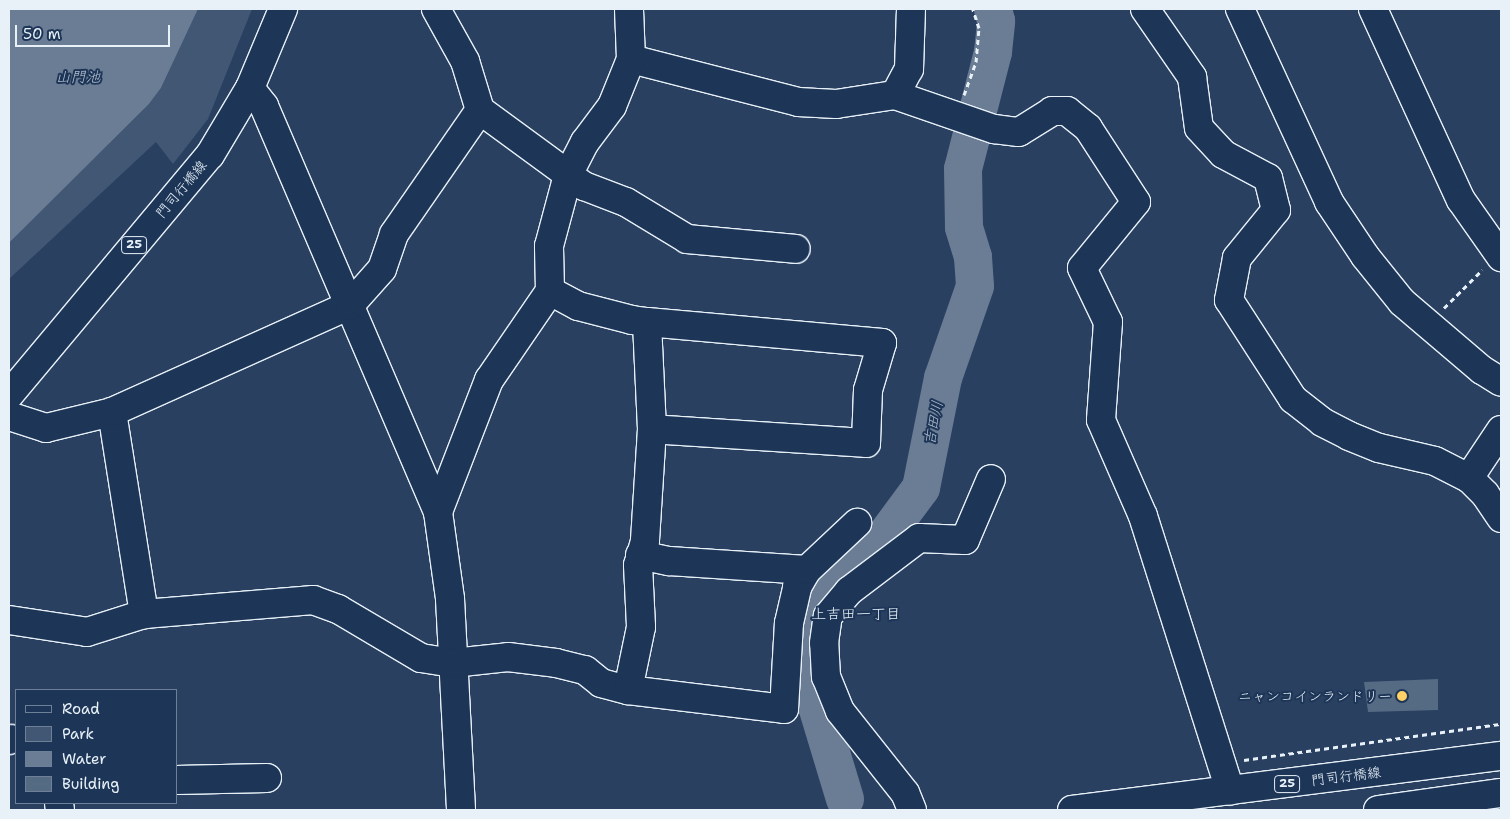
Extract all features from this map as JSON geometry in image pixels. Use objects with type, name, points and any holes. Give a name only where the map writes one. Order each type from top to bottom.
[{"type":"street","name":"門司行橋線","points":[[9,395],[210,155],[250,88],[283,9]]},
{"type":"street","points":[[436,9],[465,61],[480,110],[584,186],[626,202],[687,239],[796,249]]},
{"type":"street","points":[[438,512],[488,380],[550,291],[549,246],[568,175],[584,142],[612,106],[631,59],[629,9]]},
{"type":"street","points":[[895,95],[909,69],[911,9]]},
{"type":"street","points":[[1145,9],[1192,77],[1199,128],[1223,154],[1268,178],[1276,210],[1236,258],[1229,300],[1293,399],[1322,422],[1349,436],[1379,448],[1435,460],[1469,478],[1485,494],[1501,518]]},
{"type":"street","points":[[1240,9],[1329,202],[1365,256],[1402,302],[1482,370],[1501,382]]},
{"type":"street","points":[[1374,9],[1461,200],[1500,255]]},
{"type":"street","points":[[631,59],[798,102],[836,104],[895,95],[994,129],[1019,132],[1052,111],[1067,111],[1088,128],[1136,202],[1082,268],[1108,322],[1101,420],[1143,516],[1230,791]]},
{"type":"street","points":[[250,88],[264,106],[438,512],[450,599],[461,810]]},
{"type":"street","points":[[9,416],[46,428],[112,412],[350,305],[382,269],[394,234],[480,110]]},
{"type":"street","points":[[550,291],[578,306],[647,322],[882,343],[868,390],[866,443],[652,429]]},
{"type":"street","points":[[628,690],[641,627],[638,565],[645,541],[652,429],[647,322]]},
{"type":"street","points":[[112,412],[144,614]]},
{"type":"street","points":[[1469,478],[1501,430]]},
{"type":"street","points":[[912,810],[904,794],[840,711],[826,677],[824,643],[828,616],[849,592],[918,538],[965,540],[990,479]]},
{"type":"street","points":[[9,620],[87,632],[144,614],[313,600],[338,609],[421,658],[453,663],[508,657],[556,663],[585,670],[601,683],[628,690],[784,709],[789,623],[797,587],[807,570],[857,523]]},
{"type":"street","points":[[640,555],[669,561],[807,570]]},
{"type":"street","name":"門司行橋線","points":[[1072,810],[1501,756]]},
{"type":"street","points":[[178,780],[266,778]]},
{"type":"street","points":[[1378,810],[1501,794]]},
{"type":"path","points":[[960,116],[976,62],[978,28],[973,9]]},
{"type":"path","points":[[1427,325],[1500,255]]},
{"type":"path","points":[[1222,764],[1501,724]]},
{"type":"green space","points":[[198,9],[252,9],[208,119],[173,164],[156,142],[9,279],[9,243],[149,104],[161,88]]},
{"type":"water","name":"山門池","points":[[9,9],[198,9],[161,88],[149,104],[9,243]]},
{"type":"building","name":"ニャンコインランドリー","points":[[1438,679],[1438,710],[1368,712],[1364,682]]},
{"type":"waterway","name":"吉田川","points":[[845,799],[817,706],[808,630],[819,595],[851,562],[881,542],[921,488],[943,378],[975,286],[973,257],[964,227],[963,169],[993,52],[996,21],[993,9]]},
{"type":"place","name":"ニャンコインランドリー","points":[[1402,696]]},
{"type":"district","name":"上吉田一丁目","points":[[856,615]]}]
